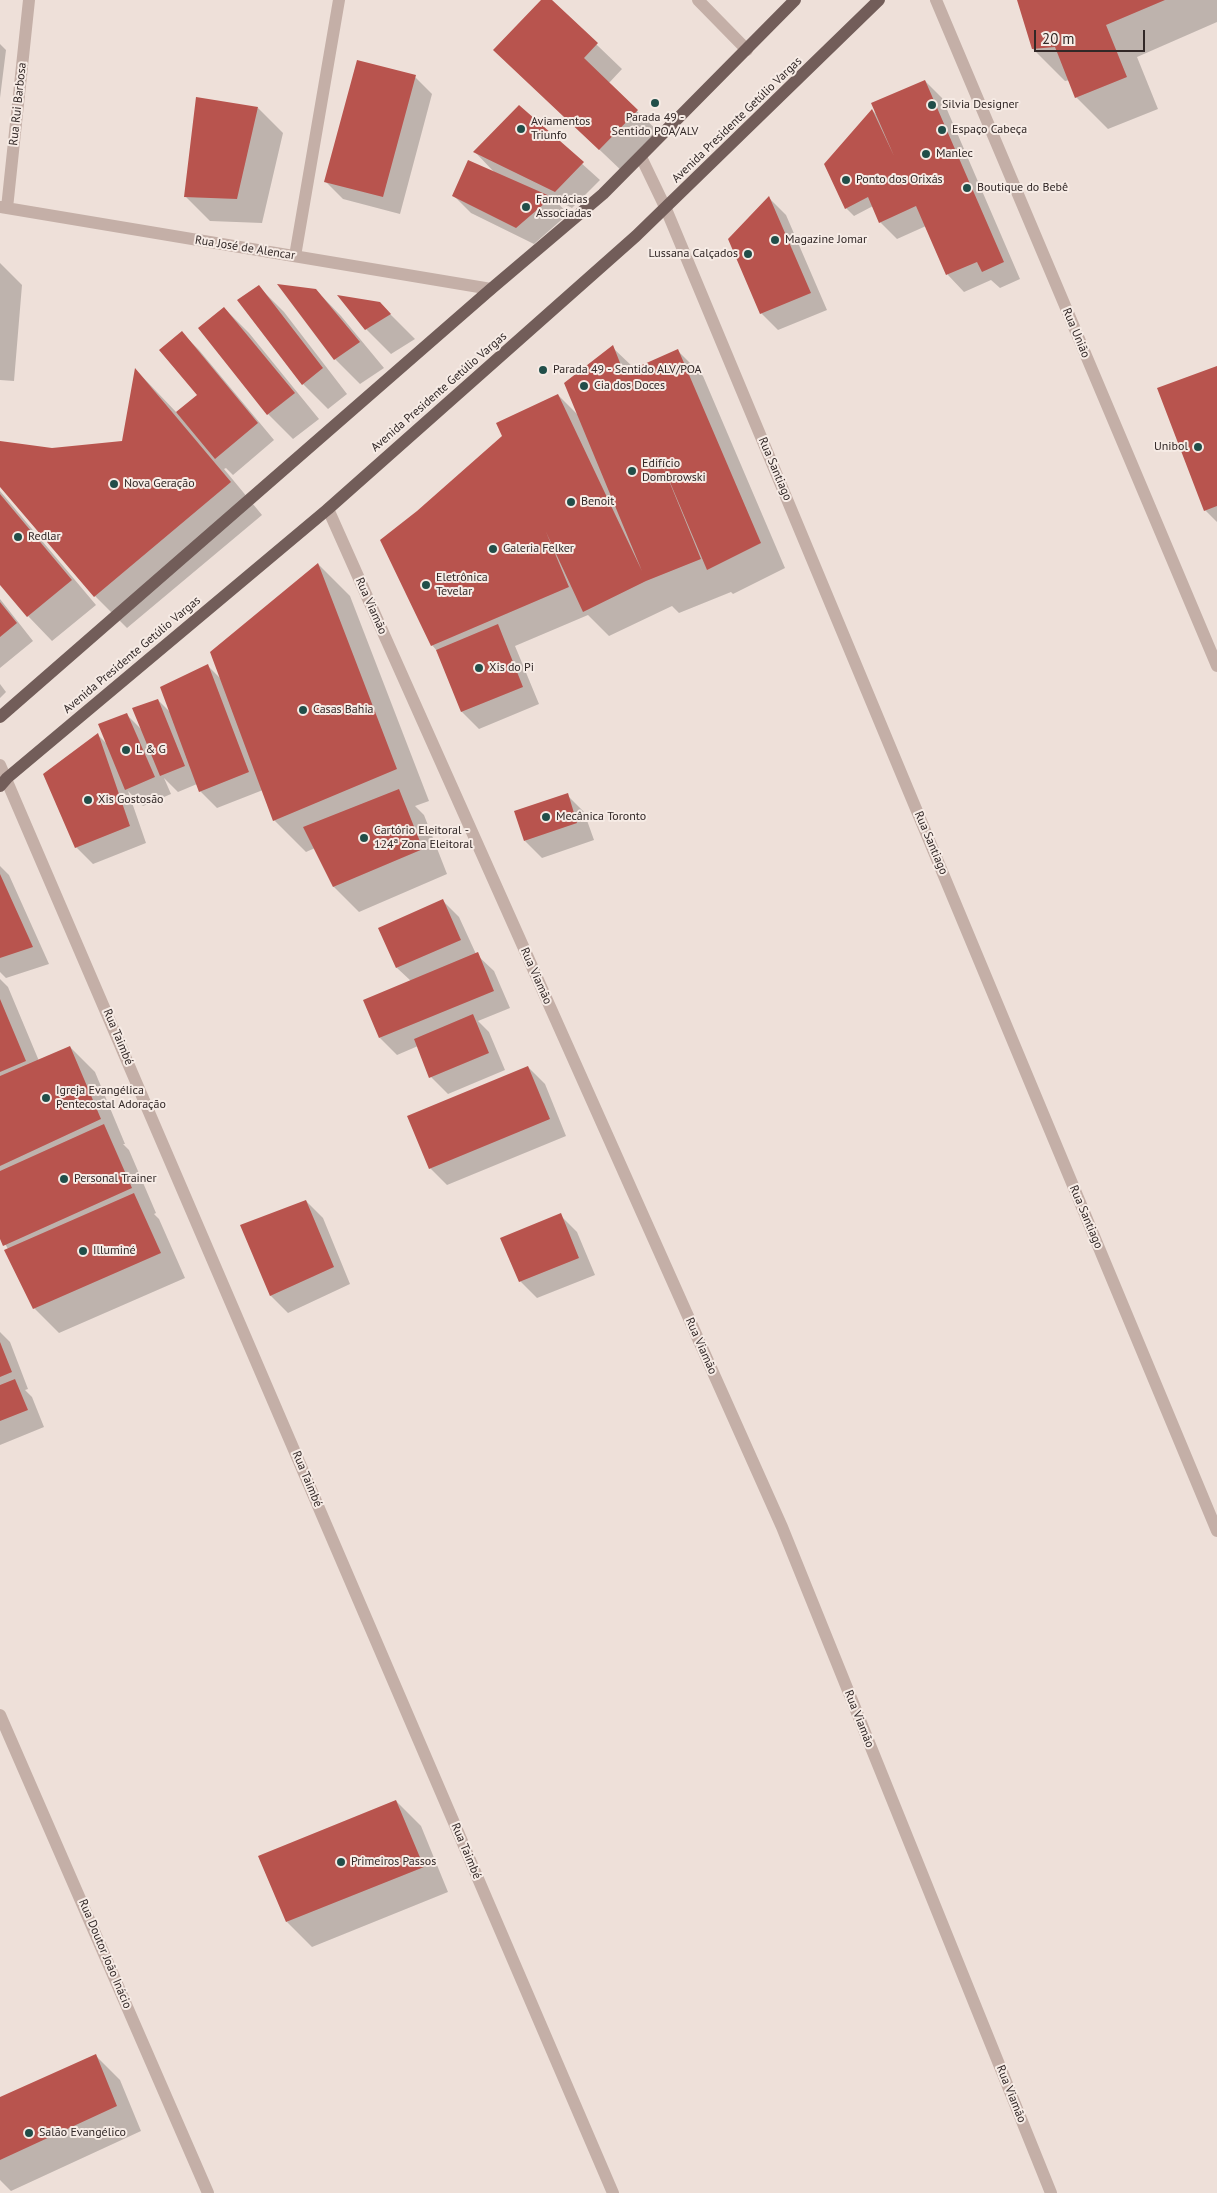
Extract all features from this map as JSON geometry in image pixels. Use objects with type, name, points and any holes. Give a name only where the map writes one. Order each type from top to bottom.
[{"type":"main road","points":[[0,717],[490,289],[603,194],[796,0]]},
{"type":"main road","name":"Avenida Presidente Getúlio Vargas","points":[[4,782],[328,509],[666,209],[879,0]]},
{"type":"street","name":"Rua Rui Barbosa","points":[[4,208],[29,0]]},
{"type":"street","points":[[295,256],[339,0]]},
{"type":"street","points":[[698,0],[747,50]]},
{"type":"street","name":"Rua União","points":[[936,0],[1217,666]]},
{"type":"street","name":"Rua Santiago","points":[[641,157],[666,209],[1217,1531]]},
{"type":"street","name":"Rua José de Alencar","points":[[4,208],[490,289]]},
{"type":"street","name":"Rua Viamão","points":[[328,509],[782,1527],[1051,2193]]},
{"type":"street","name":"Rua Taimbé","points":[[0,765],[4,782],[612,2193]]},
{"type":"street","name":"Rua Doutor João Inácio","points":[[0,1715],[208,2193]]},
{"type":"building","points":[[541,0],[552,0],[598,43],[584,58],[638,110],[599,150],[493,50]]},
{"type":"building","points":[[1017,0],[1165,0],[1106,25],[1127,77],[1075,98],[1055,47],[1032,49]]},
{"type":"building","points":[[357,60],[416,75],[383,197],[324,182]]},
{"type":"building","name":"Manlec","points":[[925,80],[1004,262],[982,272],[977,262],[946,275],[916,206],[879,223],[868,197],[845,209],[824,164],[872,109],[894,156],[871,103]]},
{"type":"building","points":[[196,97],[258,107],[237,199],[184,197]]},
{"type":"building","name":"Aviamentos Triunfo","points":[[519,105],[584,162],[555,192],[473,152]]},
{"type":"building","points":[[468,160],[552,197],[516,228],[452,196]]},
{"type":"building","points":[[769,196],[811,293],[760,314],[728,239]]},
{"type":"building","points":[[277,284],[316,289],[360,342],[334,360]]},
{"type":"building","points":[[259,285],[323,368],[302,385],[237,300]]},
{"type":"building","points":[[337,295],[380,302],[391,314],[365,330]]},
{"type":"building","points":[[224,307],[295,393],[267,415],[198,328]]},
{"type":"building","points":[[182,331],[258,423],[215,459],[176,412],[197,395],[159,350]]},
{"type":"building","points":[[613,345],[624,373],[678,349],[761,543],[707,570],[656,449],[701,559],[646,581],[583,612],[546,532],[569,587],[431,646],[380,540],[417,511],[502,436],[496,423],[558,394],[642,571],[564,383]]},
{"type":"building","name":"Unibol","points":[[1217,366],[1217,506],[1204,511],[1157,388]]},
{"type":"building","name":"Nova Geração","points":[[135,368],[231,482],[94,597],[0,487],[0,441],[52,448],[122,441]]},
{"type":"building","name":"Redlar","points":[[0,494],[72,580],[27,617],[0,585]]},
{"type":"building","name":"Casas Bahia","points":[[318,563],[397,769],[273,821],[210,652]]},
{"type":"building","points":[[0,602],[17,623],[0,637]]},
{"type":"building","name":"Xis do Pi","points":[[498,624],[523,687],[461,712],[436,650]]},
{"type":"building","points":[[208,664],[249,772],[199,792],[160,687]]},
{"type":"building","points":[[158,699],[185,766],[160,776],[132,708]]},
{"type":"building","name":"L & G","points":[[127,713],[155,777],[125,790],[98,724]]},
{"type":"building","name":"Xis Gostosão","points":[[98,733],[130,826],[75,848],[43,774]]},
{"type":"building","name":"Cartório Eleitoral - 124ª Zona Eleitoral","points":[[399,789],[423,849],[333,887],[303,827]]},
{"type":"building","name":"Mecânica Toronto","points":[[568,793],[577,823],[524,841],[514,811]]},
{"type":"building","points":[[0,874],[33,947],[0,958]]},
{"type":"building","points":[[443,899],[461,940],[396,968],[378,928]]},
{"type":"building","points":[[478,952],[494,991],[379,1038],[363,1000]]},
{"type":"building","points":[[0,999],[26,1061],[0,1072]]},
{"type":"building","points":[[473,1014],[489,1053],[429,1078],[414,1039]]},
{"type":"building","name":"Igreja Evangélica Pentecostal Adoração","points":[[70,1046],[101,1119],[0,1166],[0,1076]]},
{"type":"building","points":[[528,1066],[550,1119],[429,1169],[407,1116]]},
{"type":"building","name":"Personal Trainer","points":[[104,1124],[132,1188],[3,1246],[0,1239],[0,1171]]},
{"type":"building","name":"Illuminé","points":[[134,1193],[161,1253],[33,1309],[4,1250]]},
{"type":"building","points":[[306,1200],[334,1267],[270,1296],[240,1225]]},
{"type":"building","points":[[561,1213],[579,1258],[519,1282],[500,1238]]},
{"type":"building","points":[[0,1342],[12,1372],[0,1377]]},
{"type":"building","points":[[15,1379],[28,1410],[0,1421],[0,1385]]},
{"type":"building","name":"Primeiros Passos","points":[[396,1800],[424,1867],[286,1922],[258,1856]]},
{"type":"building","name":"Salão Evangélico","points":[[96,2054],[117,2106],[0,2160],[0,2097]]},
{"type":"place","name":"Parada 49 - Sentido POA/ALV","points":[[655,103]]},
{"type":"place","name":"Silvia Designer","points":[[932,105]]},
{"type":"place","name":"Aviamentos Triunfo","points":[[521,129]]},
{"type":"place","name":"Espaço Cabeça","points":[[942,130]]},
{"type":"place","name":"Manlec","points":[[926,154]]},
{"type":"place","name":"Ponto dos Orixás","points":[[846,180]]},
{"type":"place","name":"Boutique do Bebê","points":[[967,188]]},
{"type":"place","name":"Farmácias Associadas","points":[[526,207]]},
{"type":"place","name":"Magazine Jomar","points":[[775,240]]},
{"type":"place","name":"Lussana Calçados","points":[[748,254]]},
{"type":"place","name":"Parada 49 - Sentido ALV/POA","points":[[543,370]]},
{"type":"place","name":"Cia dos Doces","points":[[584,386]]},
{"type":"place","name":"Unibol","points":[[1198,447]]},
{"type":"place","name":"Edifício Dombrowski","points":[[632,471]]},
{"type":"place","name":"Nova Geração","points":[[114,484]]},
{"type":"place","name":"Benoit","points":[[571,502]]},
{"type":"place","name":"Redlar","points":[[18,537]]},
{"type":"place","name":"Galeria Felker","points":[[493,549]]},
{"type":"place","name":"Eletrônica Tevelar","points":[[426,585]]},
{"type":"place","name":"Xis do Pi","points":[[479,668]]},
{"type":"place","name":"Casas Bahia","points":[[303,710]]},
{"type":"place","name":"L & G","points":[[126,750]]},
{"type":"place","name":"Xis Gostosão","points":[[88,800]]},
{"type":"place","name":"Mecânica Toronto","points":[[546,817]]},
{"type":"place","name":"Cartório Eleitoral - 124ª Zona Eleitoral","points":[[364,838]]},
{"type":"place","name":"Igreja Evangélica Pentecostal Adoração","points":[[46,1098]]},
{"type":"place","name":"Personal Trainer","points":[[64,1179]]},
{"type":"place","name":"Illuminé","points":[[83,1251]]},
{"type":"place","name":"Primeiros Passos","points":[[341,1862]]},
{"type":"place","name":"Salão Evangélico","points":[[29,2133]]}]
